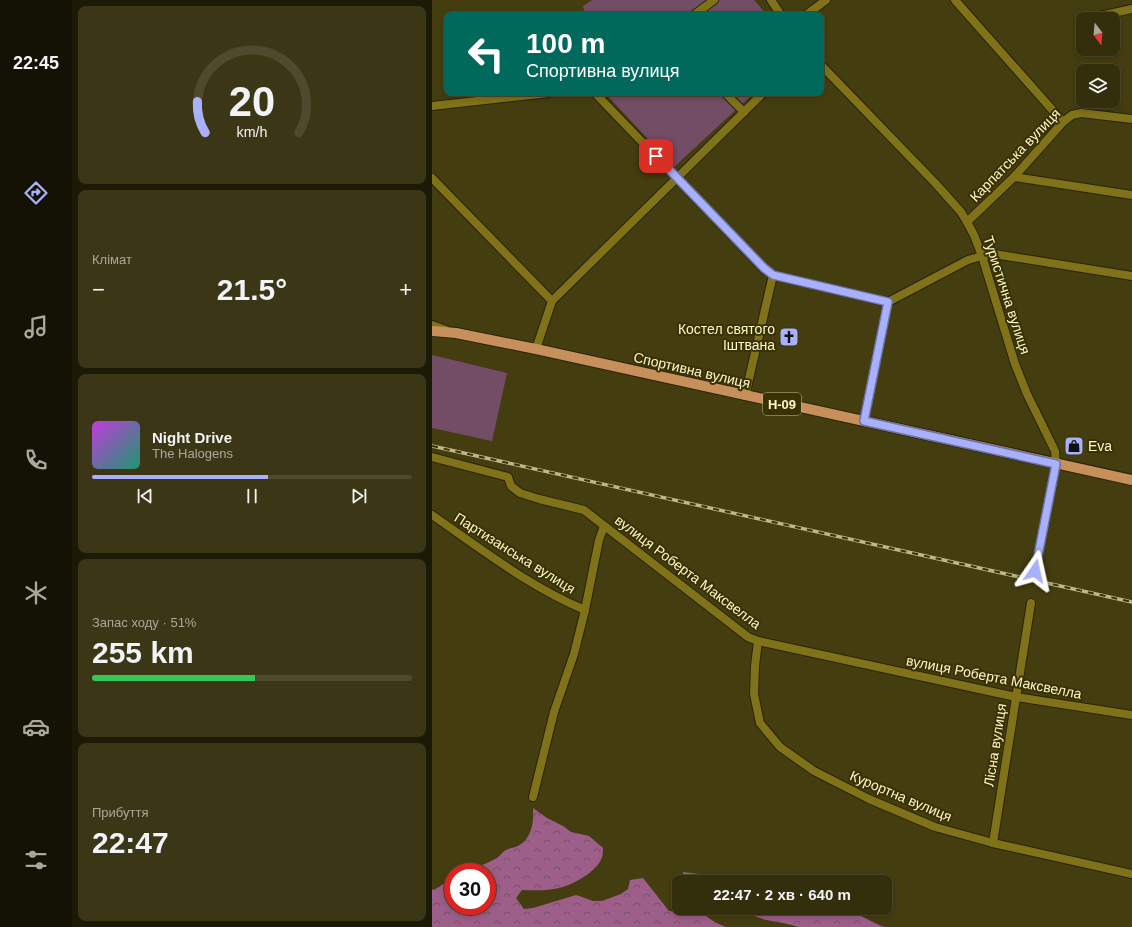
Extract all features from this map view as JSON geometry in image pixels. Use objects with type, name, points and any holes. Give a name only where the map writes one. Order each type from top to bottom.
[{"type":"main road","name":"Спортивна вулиця","points":[[432,331],[456,333],[536,349],[1132,480]]},
{"type":"street","points":[[698,12],[714,0]]},
{"type":"street","points":[[771,0],[779,12]]},
{"type":"street","points":[[810,12],[826,0]]},
{"type":"street","points":[[955,0],[1063,122]]},
{"type":"street","points":[[1118,12],[1132,9]]},
{"type":"street","name":"Туристична вулиця","points":[[824,68],[936,184],[961,212],[967,222],[982,256],[1015,364],[1027,394],[1055,451],[1056,464]]},
{"type":"street","points":[[432,106],[522,96]]},
{"type":"street","points":[[599,96],[764,268],[773,275],[888,302],[968,260],[994,254],[1132,276]]},
{"type":"street","points":[[728,96],[744,112]]},
{"type":"street","points":[[536,349],[552,300],[760,96]]},
{"type":"street","name":"Карпатська вулиця","points":[[967,222],[1014,177],[1063,122],[1072,115],[1081,113],[1132,119]]},
{"type":"street","points":[[1014,177],[1132,195]]},
{"type":"street","points":[[432,178],[552,300]]},
{"type":"street","points":[[745,396],[773,275]]},
{"type":"street","points":[[864,421],[888,302]]},
{"type":"street","name":"Спортивна вулиця","points":[[432,325],[456,333]]},
{"type":"street","name":"вулиця Роберта Максвелла","points":[[432,457],[508,476],[511,486],[520,493],[584,510],[748,637],[758,641],[1016,697],[1132,715]]},
{"type":"street","points":[[1035,571],[1056,464]]},
{"type":"street","name":"Партизанська вулиця","points":[[432,515],[508,567],[566,602],[585,610]]},
{"type":"street","points":[[533,797],[554,712],[574,654],[585,610],[599,540],[604,526]]},
{"type":"street","name":"Лісна вулиця","points":[[993,843],[1031,604]]},
{"type":"street","name":"Курортна вулиця","points":[[758,641],[754,666],[754,694],[760,723],[780,747],[814,771],[869,799],[935,827],[993,843],[1132,874]]},
{"type":"green space","points":[[533,808],[571,832],[589,836],[603,848],[603,852],[599,863],[589,874],[574,882],[560,888],[550,890],[522,890],[516,898],[524,909],[533,908],[576,895],[593,901],[602,901],[621,894],[628,889],[630,880],[643,878],[669,911],[672,911],[672,915],[706,915],[726,927],[432,927],[432,889],[434,890],[444,884],[444,915],[496,915],[496,863],[486,863],[498,857],[506,850],[523,843],[529,834],[533,819]]},
{"type":"green space","points":[[683,872],[707,875],[683,875]]},
{"type":"green space","points":[[751,915],[859,915],[885,927],[798,927]]},
{"type":"shaded area","points":[[592,0],[754,0],[764,12],[584,12],[583,6]]},
{"type":"shaded area","points":[[608,96],[751,96],[674,167]]},
{"type":"shaded area","points":[[432,355],[507,373],[492,441],[432,428]]},
{"type":"railway","points":[[432,446],[1132,602]]},
{"type":"place","name":"Костел святого Іштвана","points":[[789,337]]},
{"type":"place","name":"Eva","points":[[1074,446]]},
{"type":"route","points":[[656,156],[764,268],[773,275],[888,302],[864,421],[1056,464],[1035,571]]}]
